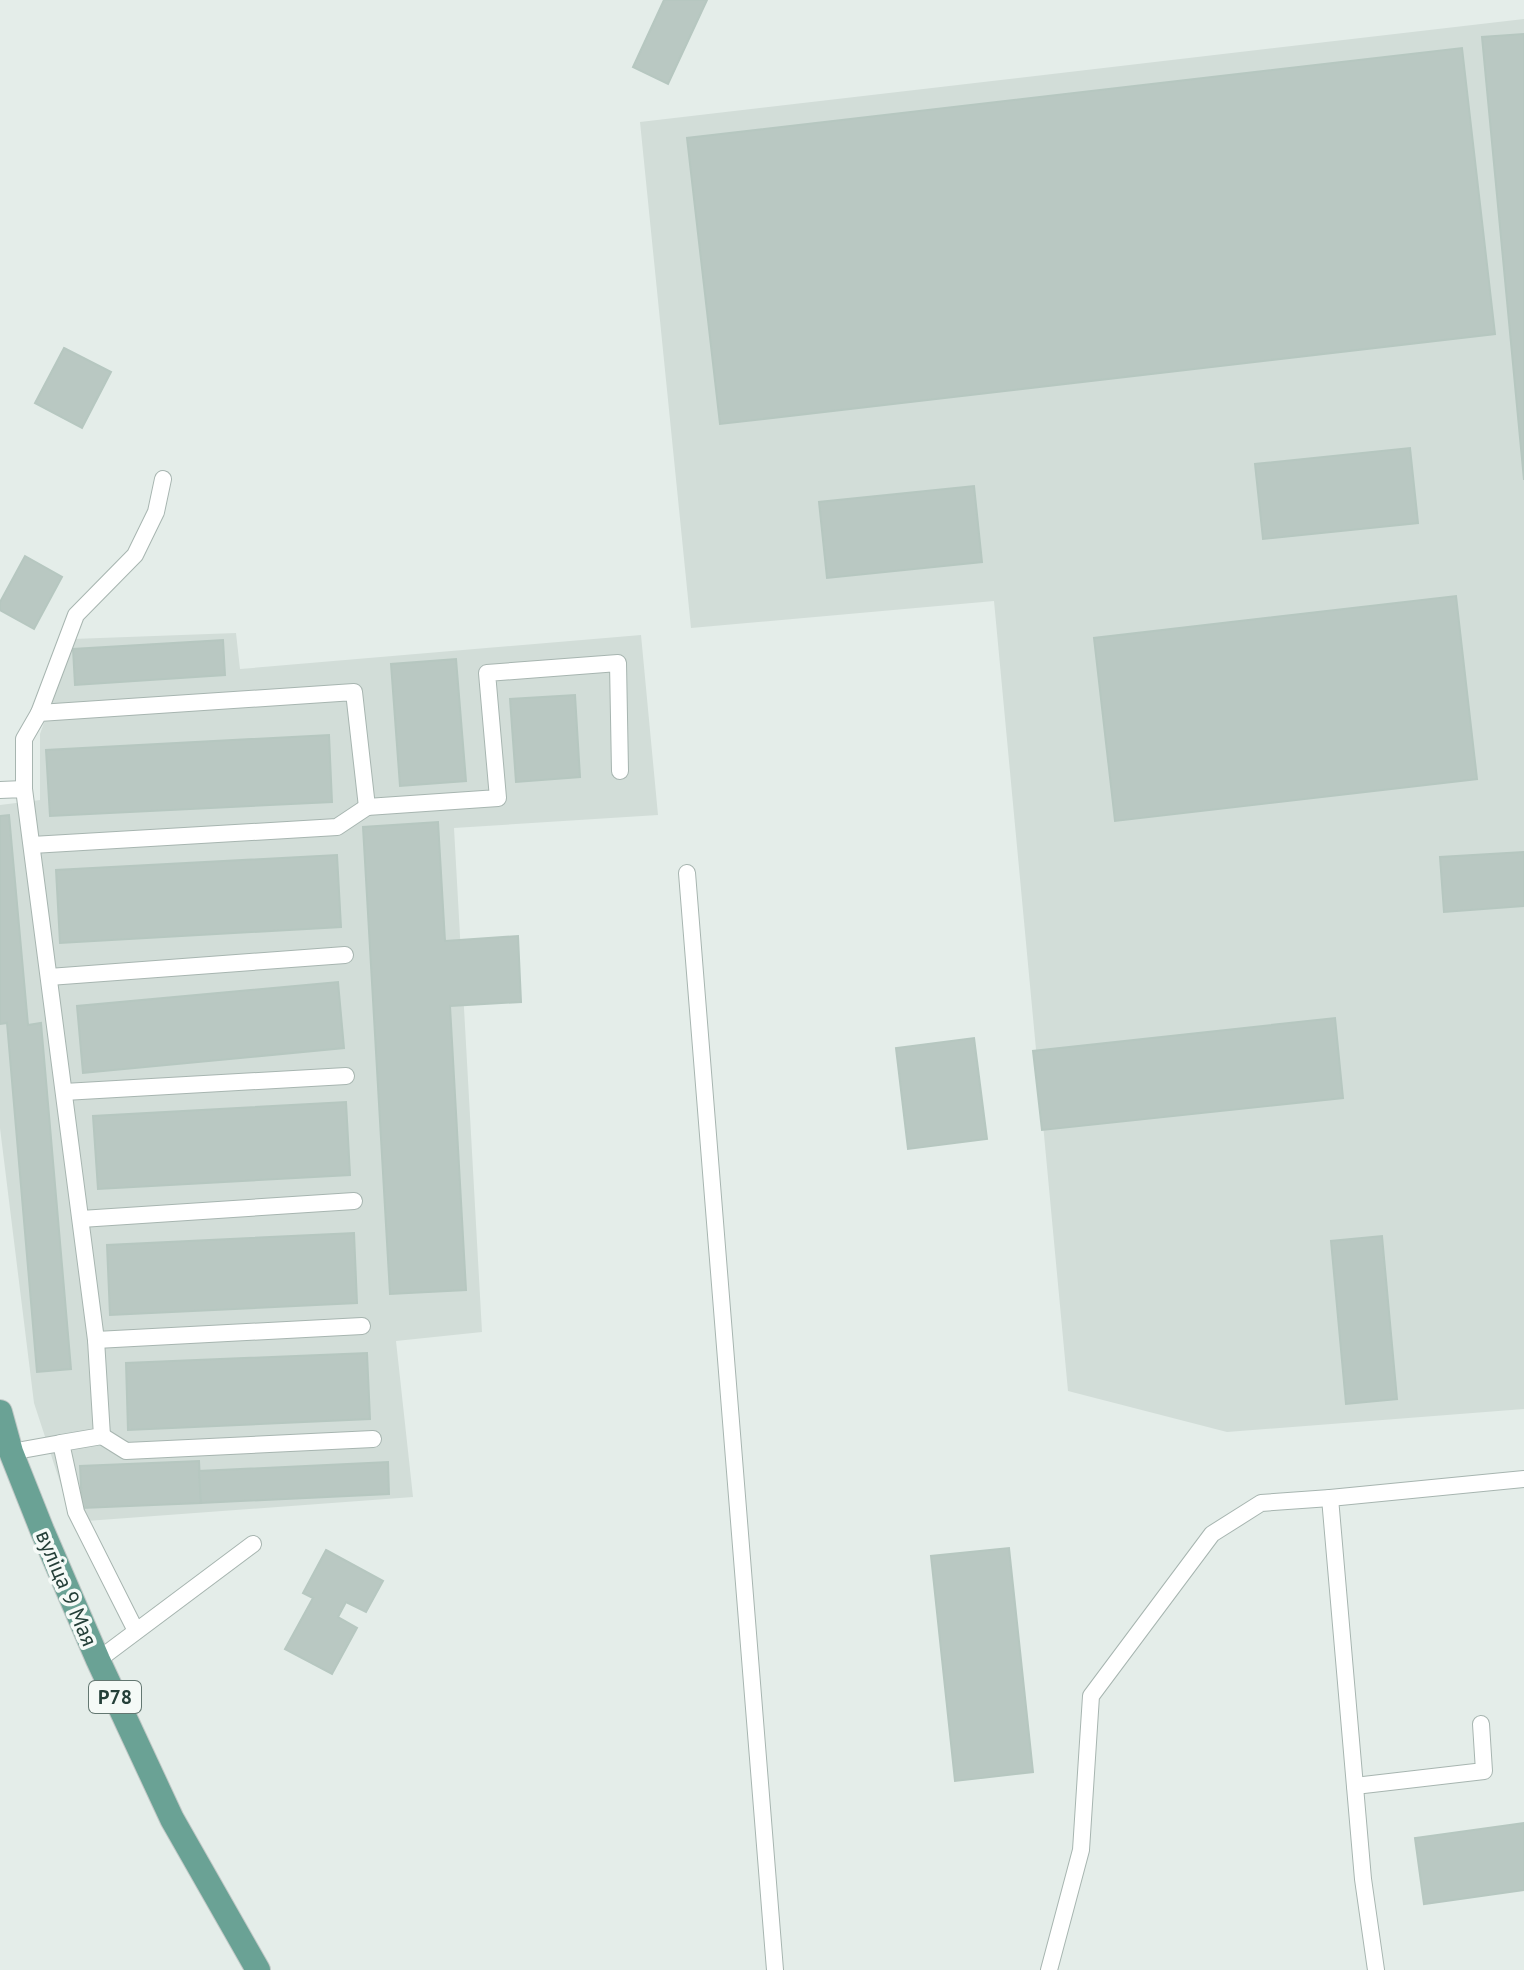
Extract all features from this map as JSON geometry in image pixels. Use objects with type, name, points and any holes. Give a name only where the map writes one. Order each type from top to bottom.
[{"type":"main road","name":"вуліца 9 Мая","points":[[0,1412],[11,1452],[98,1660],[172,1819],[258,1970]]},
{"type":"lane","points":[[102,1436],[96,1340],[24,789],[24,739],[39,713],[76,615],[135,555],[156,512],[163,479]]},
{"type":"lane","points":[[32,845],[337,827],[367,807],[498,798],[487,673],[618,663],[620,771]]},
{"type":"lane","points":[[39,713],[354,692],[367,807]]},
{"type":"lane","points":[[0,790],[24,789]]},
{"type":"lane","points":[[687,873],[775,1970]]},
{"type":"lane","points":[[49,977],[345,955]]},
{"type":"lane","points":[[64,1092],[346,1076]]},
{"type":"lane","points":[[81,1219],[354,1201]]},
{"type":"lane","points":[[96,1340],[362,1326]]},
{"type":"lane","points":[[11,1452],[102,1436],[126,1451],[373,1439]]},
{"type":"lane","points":[[61,1443],[76,1512],[136,1631]]},
{"type":"lane","points":[[1049,1970],[1081,1850],[1091,1696],[1212,1534],[1261,1503],[1524,1479]]},
{"type":"lane","points":[[1330,1498],[1355,1786],[1376,1970]]},
{"type":"lane","points":[[98,1660],[253,1544]]},
{"type":"lane","points":[[1355,1786],[1484,1771],[1481,1724]]},
{"type":"shaded area","points":[[1524,19],[1524,1409],[1227,1432],[1068,1391],[994,601],[691,628],[640,122]]},
{"type":"shaded area","points":[[236,633],[240,669],[641,635],[658,815],[454,828],[482,1332],[396,1341],[413,1497],[73,1522],[34,1403],[0,1128],[0,805],[40,800],[40,734],[73,639]]},
{"type":"building","points":[[664,0],[707,0],[668,84],[633,67]]},
{"type":"building","points":[[1524,34],[1524,480],[1482,37]]},
{"type":"building","points":[[1462,48],[1495,334],[720,424],[687,138]]},
{"type":"building","points":[[64,348],[111,372],[82,428],[35,403]]},
{"type":"building","points":[[1410,448],[1418,523],[1263,539],[1255,464]]},
{"type":"building","points":[[974,486],[982,562],[827,578],[819,502]]},
{"type":"building","points":[[25,556],[62,577],[34,629],[0,610],[0,602]]},
{"type":"building","points":[[1456,596],[1477,779],[1115,821],[1094,638]]},
{"type":"building","points":[[223,640],[225,675],[75,685],[73,649]]},
{"type":"building","points":[[456,659],[466,781],[400,786],[391,664]]},
{"type":"building","points":[[575,695],[580,777],[516,782],[510,699]]},
{"type":"building","points":[[329,735],[332,802],[50,816],[46,750]]},
{"type":"building","points":[[9,815],[28,1025],[41,1023],[71,1369],[37,1372],[7,1023],[0,1024],[0,816]]},
{"type":"building","points":[[438,822],[445,941],[518,936],[521,1002],[450,1006],[466,1290],[390,1294],[363,827]]},
{"type":"building","points":[[1524,852],[1524,906],[1444,912],[1440,857]]},
{"type":"building","points":[[337,855],[341,927],[60,943],[56,870]]},
{"type":"building","points":[[338,982],[344,1048],[83,1073],[77,1006]]},
{"type":"building","points":[[1335,1018],[1343,1098],[1042,1130],[1033,1051]]},
{"type":"building","points":[[974,1038],[987,1139],[908,1149],[896,1048]]},
{"type":"building","points":[[346,1102],[350,1175],[98,1189],[93,1116]]},
{"type":"building","points":[[354,1233],[357,1303],[110,1315],[107,1245]]},
{"type":"building","points":[[1382,1236],[1397,1399],[1346,1404],[1331,1241]]},
{"type":"building","points":[[367,1353],[370,1419],[128,1430],[126,1363]]},
{"type":"building","points":[[199,1461],[201,1503],[82,1508],[80,1466]]},
{"type":"building","points":[[388,1462],[389,1494],[201,1503],[199,1471]]},
{"type":"building","points":[[1009,1548],[1033,1772],[955,1781],[931,1556]]},
{"type":"building","points":[[326,1550],[383,1581],[366,1612],[346,1602],[338,1617],[357,1628],[332,1674],[285,1649],[313,1598],[303,1593]]},
{"type":"building","points":[[1524,1823],[1524,1890],[1424,1904],[1415,1838]]}]
